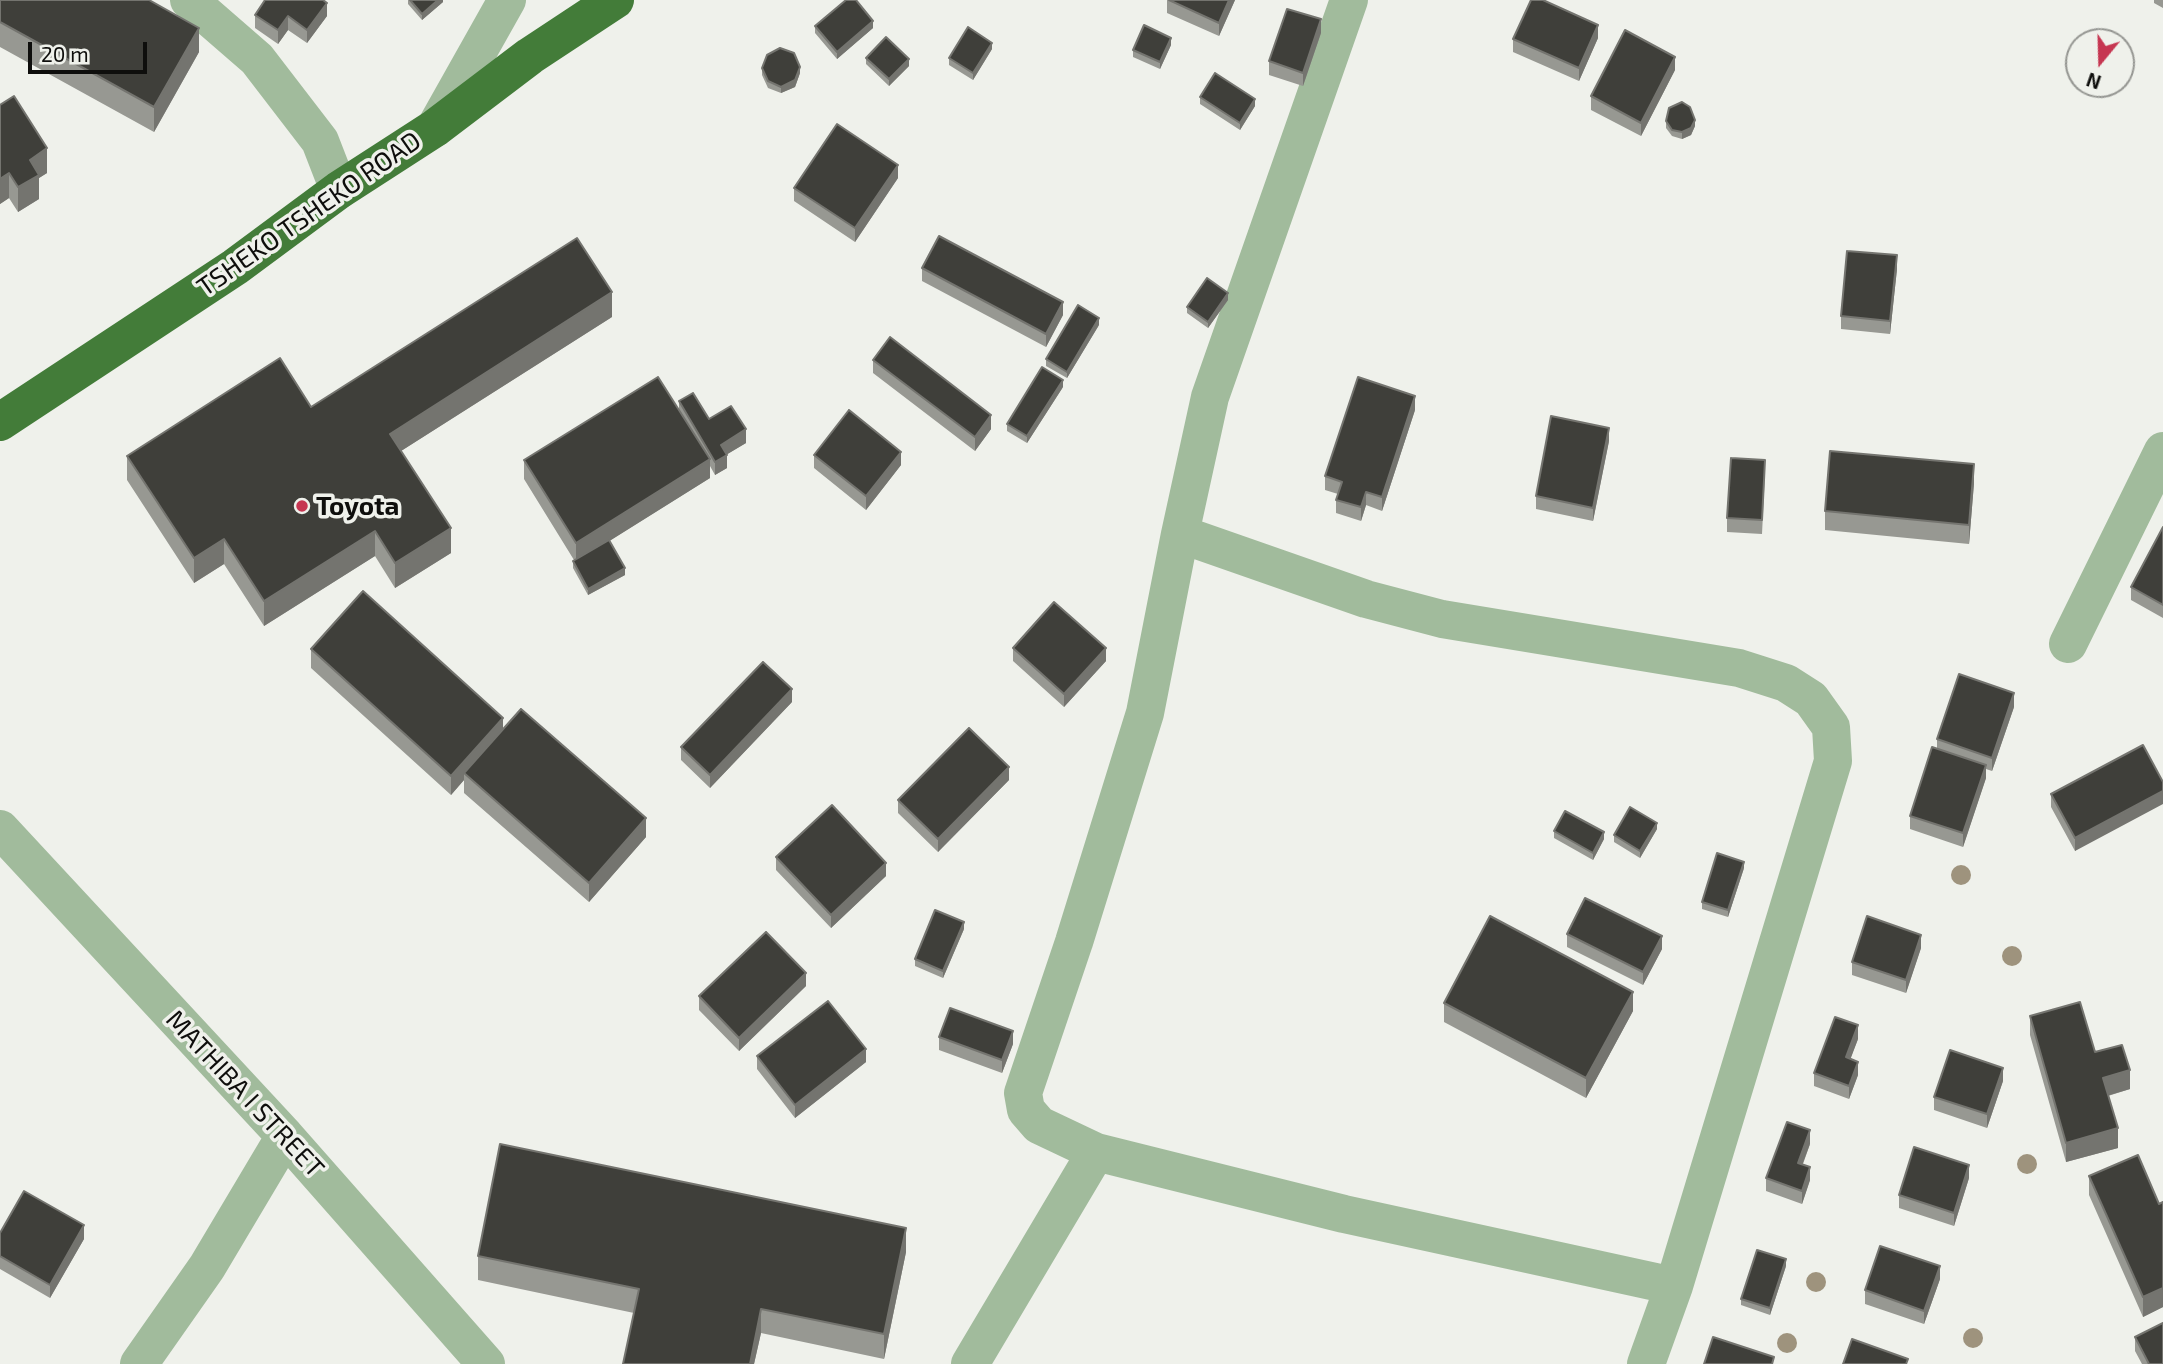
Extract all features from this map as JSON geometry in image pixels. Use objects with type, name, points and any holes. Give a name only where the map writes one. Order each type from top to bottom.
[{"type":"highway","name":"TSHEKO TSHEKO ROAD","points":[[2,417],[235,267],[340,190],[435,128],[530,56],[615,0]]},
{"type":"street","points":[[189,0],[257,59],[320,141],[340,190]]},
{"type":"street","points":[[435,128],[507,0]]},
{"type":"street","points":[[1349,0],[1210,397],[1145,713],[1074,942],[1023,1093],[1026,1111],[1039,1125],[1096,1153],[1344,1214],[1674,1286]]},
{"type":"street","points":[[2068,644],[2163,450]]},
{"type":"street","points":[[1180,534],[1366,600],[1442,619],[1740,668],[1786,683],[1811,699],[1831,727],[1833,761],[1674,1286],[1646,1364]]},
{"type":"street","name":"MATHIBA I STREET","points":[[5,842],[285,1136],[486,1364]]},
{"type":"street","points":[[139,1364],[207,1267],[285,1136]]},
{"type":"street","points":[[970,1364],[1096,1153]]},
{"type":"building","points":[[0,0],[149,0],[199,28],[154,107],[0,22]]},
{"type":"building","points":[[265,0],[323,0],[327,3],[307,30],[288,16],[278,30],[255,15]]},
{"type":"building","points":[[410,0],[438,0],[422,14]]},
{"type":"building","points":[[846,0],[856,0],[873,21],[837,52],[815,26]]},
{"type":"building","points":[[1169,0],[1229,0],[1219,23]]},
{"type":"building","points":[[1531,0],[1543,0],[1598,25],[1579,68],[1513,39]]},
{"type":"building","points":[[1287,9],[1321,19],[1303,73],[1269,61]]},
{"type":"building","points":[[1144,25],[1171,38],[1160,62],[1133,50]]},
{"type":"building","points":[[968,27],[992,43],[973,73],[949,58]]},
{"type":"building","points":[[1625,30],[1675,57],[1641,123],[1591,96]]},
{"type":"building","points":[[886,37],[909,59],[889,79],[866,58]]},
{"type":"building","points":[[780,48],[794,53],[800,67],[795,80],[781,87],[768,81],[762,68],[767,55]]},
{"type":"building","points":[[1215,73],[1255,99],[1240,123],[1200,97]]},
{"type":"building","points":[[14,96],[47,148],[30,160],[39,175],[18,187],[9,173],[0,179],[0,105]]},
{"type":"building","points":[[1682,102],[1690,107],[1695,120],[1691,128],[1682,132],[1672,130],[1666,121],[1669,108]]},
{"type":"building","points":[[837,124],[898,165],[855,228],[794,188]]},
{"type":"building","points":[[939,236],[1063,302],[1046,334],[922,268]]},
{"type":"building","points":[[577,238],[612,292],[390,434],[451,528],[395,563],[375,531],[264,601],[224,539],[194,558],[127,456],[280,358],[311,407]]},
{"type":"building","points":[[1847,251],[1897,255],[1890,321],[1841,316]]},
{"type":"building","points":[[1207,278],[1228,293],[1208,322],[1187,307]]},
{"type":"building","points":[[1078,305],[1099,318],[1067,372],[1046,359]]},
{"type":"building","points":[[890,337],[991,415],[975,437],[873,360]]},
{"type":"building","points":[[1042,367],[1063,380],[1027,436],[1007,424]]},
{"type":"building","points":[[658,377],[710,459],[576,543],[524,460]]},
{"type":"building","points":[[1358,377],[1415,396],[1382,497],[1366,492],[1361,507],[1336,500],[1342,482],[1325,476]]},
{"type":"building","points":[[693,393],[709,419],[731,406],[746,429],[721,445],[727,455],[715,462],[679,401]]},
{"type":"building","points":[[849,410],[901,452],[866,496],[814,455]]},
{"type":"building","points":[[1551,416],[1609,428],[1593,508],[1536,496]]},
{"type":"building","points":[[1830,451],[1974,464],[1969,525],[1825,511]]},
{"type":"building","points":[[1731,458],[1765,460],[1762,520],[1727,518]]},
{"type":"building","points":[[2163,527],[2163,605],[2131,587]]},
{"type":"building","points":[[609,540],[625,568],[588,589],[573,561]]},
{"type":"building","points":[[363,591],[503,718],[451,776],[311,649]]},
{"type":"building","points":[[1054,602],[1106,648],[1064,694],[1013,648]]},
{"type":"building","points":[[763,662],[792,689],[710,775],[681,747]]},
{"type":"building","points":[[1959,674],[2014,693],[1992,758],[1937,739]]},
{"type":"building","points":[[521,709],[646,818],[589,883],[464,773]]},
{"type":"building","points":[[969,728],[1009,767],[938,839],[898,800]]},
{"type":"building","points":[[2143,745],[2163,782],[2163,791],[2075,838],[2051,794]]},
{"type":"building","points":[[1932,747],[1986,765],[1963,833],[1910,816]]},
{"type":"building","points":[[832,805],[886,863],[831,915],[776,857]]},
{"type":"building","points":[[1630,807],[1657,823],[1640,851],[1614,835]]},
{"type":"building","points":[[1565,811],[1604,832],[1593,853],[1554,831]]},
{"type":"building","points":[[1717,853],[1744,862],[1728,910],[1702,902]]},
{"type":"building","points":[[1585,898],[1662,936],[1643,972],[1567,934]]},
{"type":"building","points":[[935,910],[964,922],[943,971],[915,959]]},
{"type":"building","points":[[1490,916],[1633,992],[1586,1078],[1444,1003]]},
{"type":"building","points":[[1867,916],[1921,935],[1906,980],[1852,962]]},
{"type":"building","points":[[766,932],[806,973],[739,1038],[699,996]]},
{"type":"building","points":[[828,1001],[866,1049],[795,1105],[757,1056]]},
{"type":"building","points":[[2080,1002],[2095,1052],[2122,1045],[2130,1070],[2103,1078],[2118,1128],[2066,1143],[2030,1016]]},
{"type":"building","points":[[950,1008],[1013,1031],[1002,1060],[939,1037]]},
{"type":"building","points":[[1835,1017],[1858,1025],[1846,1057],[1858,1062],[1849,1086],[1814,1073]]},
{"type":"building","points":[[1950,1050],[2003,1068],[1987,1114],[1934,1097]]},
{"type":"building","points":[[1787,1122],[1810,1130],[1798,1163],[1810,1167],[1802,1191],[1766,1178]]},
{"type":"building","points":[[500,1144],[906,1228],[884,1334],[761,1309],[750,1364],[623,1364],[639,1289],[478,1256]]},
{"type":"building","points":[[1914,1147],[1969,1165],[1954,1213],[1899,1195]]},
{"type":"building","points":[[2138,1155],[2159,1204],[2163,1202],[2163,1288],[2143,1297],[2089,1176]]},
{"type":"building","points":[[24,1191],[84,1225],[50,1285],[0,1256],[0,1233]]},
{"type":"building","points":[[1880,1246],[1940,1266],[1924,1311],[1865,1290]]},
{"type":"building","points":[[1757,1250],[1786,1259],[1770,1308],[1741,1299]]},
{"type":"building","points":[[2163,1323],[2163,1364],[2149,1364],[2135,1337]]},
{"type":"building","points":[[1713,1337],[1774,1357],[1772,1364],[1704,1364]]},
{"type":"building","points":[[1852,1339],[1908,1359],[1906,1364],[1843,1364]]},
{"type":"place","name":"Toyota","points":[[302,506]]}]
